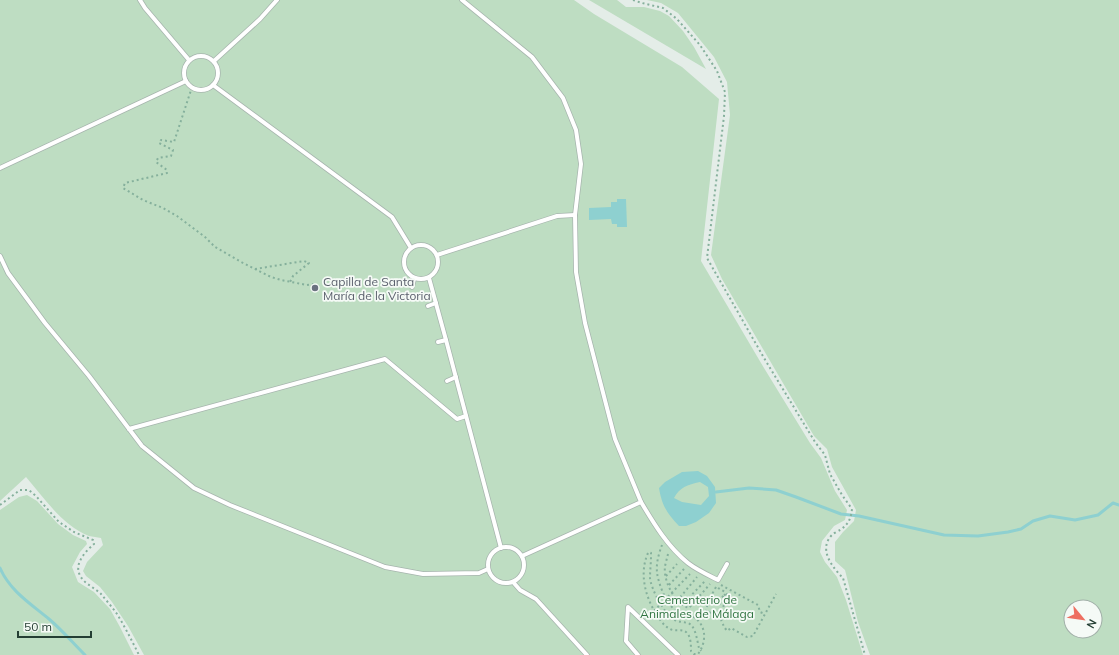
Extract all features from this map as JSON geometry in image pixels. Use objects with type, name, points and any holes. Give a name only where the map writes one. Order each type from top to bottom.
[{"type":"lane","points":[[140,0],[189,60]]},
{"type":"lane","points":[[214,61],[260,19],[277,0]]},
{"type":"lane","points":[[462,0],[532,57],[563,98],[576,130],[581,164],[575,215],[576,272],[585,323],[615,439],[641,502],[674,550],[689,564],[718,580],[727,564]]},
{"type":"lane","points":[[197,56],[206,56],[214,61],[218,73],[213,85],[206,89],[198,90],[186,81],[184,74],[185,67],[189,60],[197,56]]},
{"type":"lane","points":[[0,168],[186,81]]},
{"type":"lane","points":[[213,85],[392,217],[411,248]]},
{"type":"lane","points":[[437,255],[557,216],[575,215]]},
{"type":"lane","points":[[418,245],[426,245],[437,255],[437,268],[434,274],[429,278],[419,280],[414,279],[404,268],[403,260],[406,253],[411,248],[418,245]]},
{"type":"lane","points":[[0,256],[8,273],[45,323],[89,376],[142,446],[194,488],[385,567],[423,574],[479,573],[488,569]]},
{"type":"lane","points":[[429,278],[501,548]]},
{"type":"lane","points":[[412,287],[414,279]]},
{"type":"lane","points":[[428,306],[436,303]]},
{"type":"lane","points":[[438,342],[446,340]]},
{"type":"lane","points":[[129,429],[385,360],[457,419],[466,416]]},
{"type":"lane","points":[[447,381],[456,377]]},
{"type":"lane","points":[[522,556],[641,502]]},
{"type":"lane","points":[[509,547],[517,550],[522,556],[525,563],[524,571],[520,578],[513,582],[505,584],[498,581],[492,576],[488,569],[489,560],[494,552],[501,548],[509,547]]},
{"type":"lane","points":[[513,582],[520,590],[536,599],[586,655]]},
{"type":"lane","points":[[638,655],[626,641],[628,607],[678,655]]},
{"type":"path","points":[[634,0],[664,8],[677,19],[700,44],[717,71],[725,92],[724,116],[707,258],[764,358],[815,442],[825,454],[830,474],[852,509],[850,519],[845,527],[832,535],[826,544],[828,557],[835,570],[843,578],[865,655]]},
{"type":"path","points":[[192,87],[174,142],[161,140],[159,143],[173,150],[171,156],[158,158],[156,162],[167,170],[167,173],[125,183],[123,188],[143,200],[163,208],[177,216],[205,237],[215,247],[243,263],[271,277],[307,285],[314,284]]},
{"type":"path","points":[[255,269],[304,261],[309,263],[293,276],[290,282]]},
{"type":"path","points":[[0,505],[20,490],[29,490],[59,522],[74,532],[93,540],[94,544],[88,549],[81,559],[78,566],[78,572],[84,582],[99,593],[116,613],[139,655]]},
{"type":"path","points":[[662,545],[656,571],[660,586],[666,599],[676,611],[692,616],[702,627],[705,637],[703,647],[701,651],[698,654],[694,654],[691,651],[688,634],[684,631],[670,629],[661,621],[654,611],[646,593],[644,582],[644,565],[649,552],[651,553],[650,580],[661,604],[672,618],[691,625],[701,651]]},
{"type":"path","points":[[668,554],[665,567],[666,576],[672,593],[677,601],[682,605],[689,608],[710,584]]},
{"type":"path","points":[[666,576],[677,564]]},
{"type":"path","points":[[669,585],[684,569]]},
{"type":"path","points":[[654,611],[690,574]]},
{"type":"path","points":[[677,601],[697,577]]},
{"type":"path","points":[[682,605],[705,581]]},
{"type":"path","points":[[720,584],[758,605],[760,612],[765,614]]},
{"type":"path","points":[[720,614],[706,612],[710,599],[717,588],[725,592],[735,602],[733,603],[724,594],[722,596],[732,604]]},
{"type":"path","points":[[710,599],[724,605],[720,614],[722,624],[727,631],[731,628],[747,637],[753,636],[776,594]]},
{"type":"green space","name":"Cementerio de Animales de Málaga","points":[[0,0],[574,0],[594,14],[682,67],[719,99],[701,261],[761,363],[810,443],[821,458],[835,491],[847,510],[845,520],[834,526],[822,541],[820,552],[825,562],[837,577],[846,600],[863,655],[144,655],[128,626],[112,602],[100,587],[86,576],[83,571],[87,562],[103,545],[101,538],[89,536],[62,518],[26,477],[0,501]]},
{"type":"green space","points":[[589,0],[617,0],[626,7],[644,7],[660,11],[669,16],[683,31],[706,69]]},
{"type":"green space","points":[[647,0],[1119,0],[1119,655],[870,655],[858,622],[845,570],[835,561],[835,542],[854,521],[856,510],[832,467],[827,449],[814,436],[722,279],[711,255],[730,115],[727,82],[714,57],[678,13],[661,3]]},
{"type":"green space","points":[[27,495],[37,501],[58,524],[73,535],[86,541],[87,544],[80,552],[72,567],[78,582],[94,592],[110,609],[134,655],[0,655],[0,510],[19,497]]},
{"type":"water","points":[[617,199],[626,199],[627,227],[617,227],[617,224],[612,224],[611,219],[589,220],[589,208],[611,207],[611,202],[617,202]]},
{"type":"water","points":[[698,471],[707,476],[715,487],[716,503],[709,513],[696,522],[686,526],[679,526],[668,513],[663,505],[659,488],[665,482],[682,472]],"holes":[[[700,482],[708,487],[709,496],[701,505],[682,502],[674,498],[681,489],[691,484]]]},
{"type":"waterway","points":[[716,492],[749,488],[776,490],[841,514],[859,516],[944,535],[978,536],[1008,532],[1021,529],[1033,521],[1050,516],[1075,520],[1098,515],[1113,503],[1119,505]]},
{"type":"waterway","points":[[0,568],[9,584],[54,623],[85,655]]},
{"type":"place","name":"Capilla de Santa María de la Victoria","points":[[315,288]]}]
